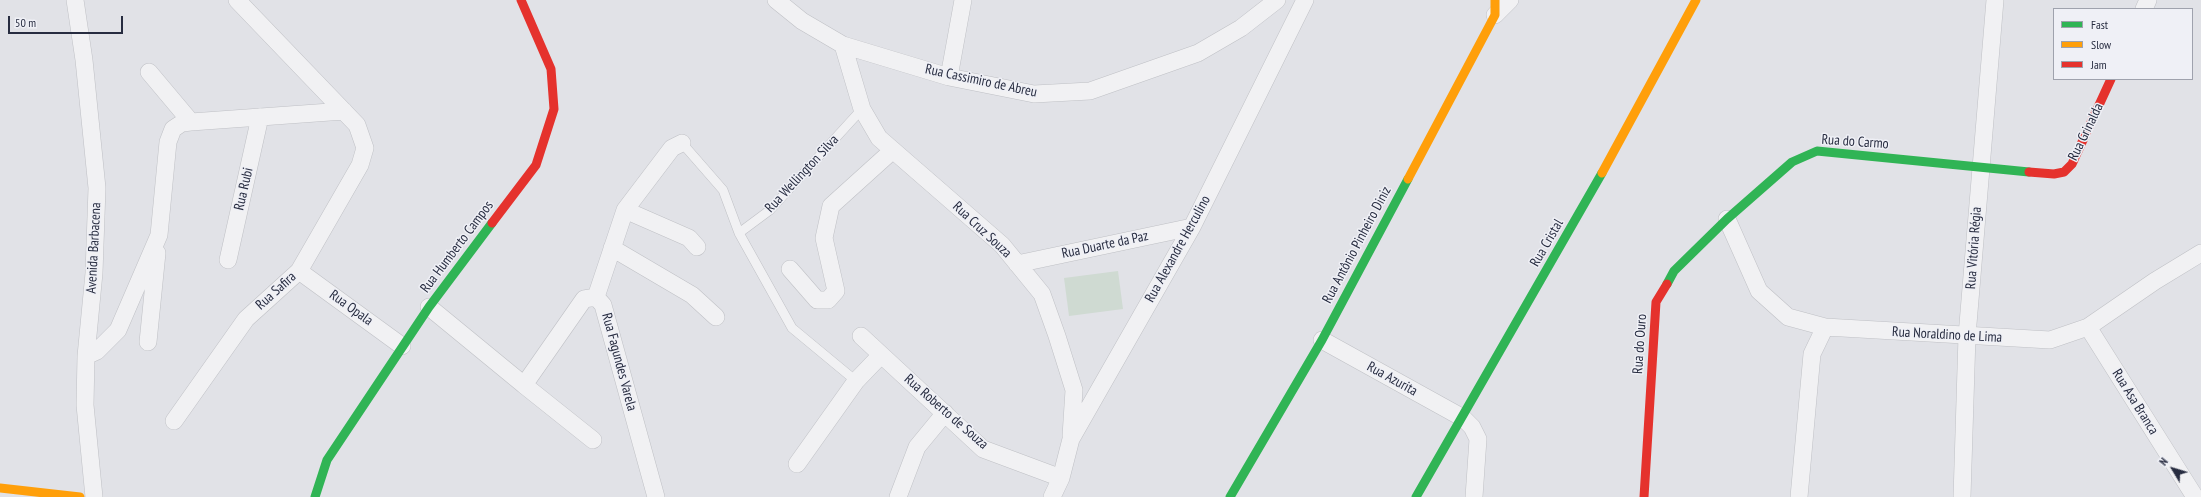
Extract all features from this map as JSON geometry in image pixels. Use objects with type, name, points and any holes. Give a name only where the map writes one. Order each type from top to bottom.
[{"type":"street","name":"Avenida Barbacena","points":[[75,0],[84,60],[97,188],[94,272],[86,356],[85,405],[94,497]]},
{"type":"street","name":"Rua Safira","points":[[174,421],[246,319],[299,271],[360,165],[365,148],[356,125],[344,111],[237,0]]},
{"type":"street","name":"Rua Humberto Campos","points":[[315,497],[327,460],[402,346],[429,307],[536,165],[554,109],[550,69],[521,0]]},
{"type":"street","name":"Rua Cassimiro de Abreu","points":[[776,0],[802,21],[843,45],[949,77],[1034,94],[1090,91],[1198,54],[1241,28],[1277,0]]},
{"type":"street","points":[[949,77],[964,0]]},
{"type":"street","name":"Rua Alexandre Herculino","points":[[1052,497],[1061,478],[1071,439],[1192,227],[1305,0]]},
{"type":"street","points":[[1495,8],[1510,0]]},
{"type":"street","name":"Rua Cristal","points":[[1416,497],[1583,208],[1696,0]]},
{"type":"street","name":"Rua Vitória Régia","points":[[1962,497],[1967,336],[1995,0]]},
{"type":"street","name":"Rua Antônio Pinheiro Diniz","points":[[1230,497],[1322,340],[1495,8]]},
{"type":"street","name":"Rua Cruz Souza","points":[[843,45],[862,109],[878,138],[1002,245],[1042,294],[1074,390],[1071,439]]},
{"type":"street","points":[[149,72],[191,122]]},
{"type":"street","name":"Rua Grinalda","points":[[1980,167],[2054,174],[2064,172],[2072,164],[2111,80]]},
{"type":"street","points":[[148,342],[160,235],[168,142],[173,129],[182,123],[191,122],[344,111]]},
{"type":"street","name":"Rua Rubi","points":[[228,260],[260,117]]},
{"type":"street","points":[[596,297],[625,210],[672,148],[682,144]]},
{"type":"street","points":[[790,270],[817,300],[828,300],[836,291],[824,238],[831,206],[893,150]]},
{"type":"street","name":"Rua do Carmo","points":[[1727,219],[1792,162],[1817,152],[1980,167]]},
{"type":"street","points":[[625,210],[689,238],[697,247]]},
{"type":"street","name":"Rua Noraldino de Lima","points":[[1727,219],[1759,291],[1788,317],[1825,327],[2050,340],[2088,327],[2155,281],[2201,253]]},
{"type":"street","name":"Rua do Ouro","points":[[1644,497],[1656,302],[1674,271],[1727,219]]},
{"type":"street","name":"Rua Duarte da Paz","points":[[1017,264],[1192,227]]},
{"type":"street","points":[[86,356],[97,351],[118,330],[160,235]]},
{"type":"street","points":[[612,248],[692,295],[716,317]]},
{"type":"street","name":"Rua Opala","points":[[299,271],[402,346]]},
{"type":"street","name":"Rua Fagundes Varela","points":[[524,385],[584,299],[596,297],[603,305],[656,497]]},
{"type":"street","points":[[429,307],[593,440]]},
{"type":"street","points":[[1800,497],[1812,354],[1825,327]]},
{"type":"street","name":"Rua Asa Branca","points":[[2088,327],[2196,497]]},
{"type":"street","name":"Rua Roberto de Souza","points":[[861,336],[983,449],[1061,478]]},
{"type":"street","name":"Rua Azurita","points":[[1322,340],[1463,418]]},
{"type":"street","points":[[797,464],[856,381],[881,355]]},
{"type":"street","points":[[898,497],[917,447],[945,413]]},
{"type":"street","points":[[1463,418],[1472,427],[1478,439],[1474,497]]},
{"type":"street","points":[[0,488],[80,497]]},
{"type":"lane","name":"Rua Wellington Silva","points":[[739,234],[770,210],[862,109]]},
{"type":"lane","points":[[682,144],[723,190],[739,234],[792,328],[856,381]]},
{"type":"shaded area","points":[[1118,271],[1123,309],[1069,316],[1064,278]]},
{"type":"traffic: fast","points":[[1667,284],[1674,271],[1727,219],[1792,162],[1817,151],[2029,172]]},
{"type":"traffic: fast","points":[[1416,497],[1602,173]]},
{"type":"traffic: fast","points":[[1230,497],[1322,340],[1408,179]]},
{"type":"traffic: fast","points":[[315,497],[327,460],[429,307],[492,223]]},
{"type":"traffic: slow","points":[[1408,179],[1495,15],[1495,0]]},
{"type":"traffic: slow","points":[[1602,173],[1696,0]]},
{"type":"traffic: slow","points":[[0,488],[80,497]]},
{"type":"traffic: jam","points":[[492,223],[536,165],[554,109],[551,69],[521,0]]},
{"type":"traffic: jam","points":[[2029,172],[2054,174],[2064,172],[2072,164],[2111,80]]},
{"type":"traffic: jam","points":[[1644,497],[1656,302],[1667,284]]}]
